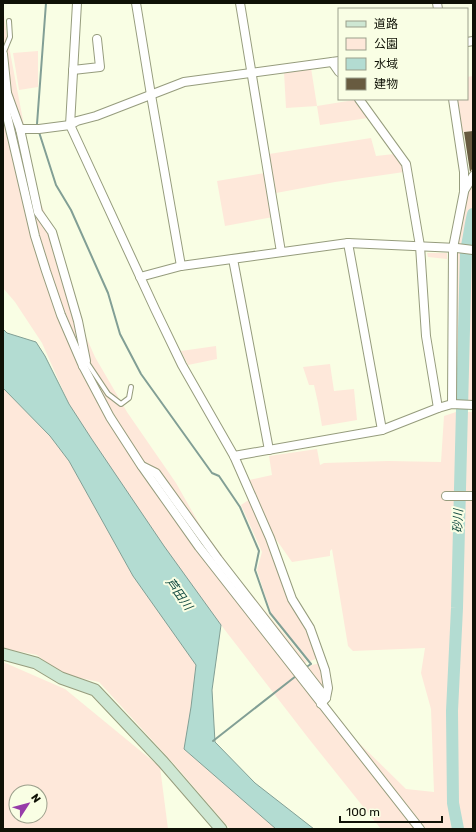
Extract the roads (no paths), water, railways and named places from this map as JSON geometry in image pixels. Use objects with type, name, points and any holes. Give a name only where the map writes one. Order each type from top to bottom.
[{"type":"street","points":[[77,3],[70,124],[182,365],[234,456],[270,538],[292,599],[310,628],[325,670],[328,688],[323,701]]},
{"type":"street","points":[[136,3],[181,266]]},
{"type":"street","points":[[240,3],[281,252]]},
{"type":"street","points":[[73,70],[100,67],[97,39]]},
{"type":"street","points":[[3,54],[4,94],[35,236],[62,315],[110,417],[199,547],[323,701],[420,829]]},
{"type":"street","points":[[20,129],[39,129],[70,124],[96,116],[184,82],[335,62]]},
{"type":"street","points":[[4,94],[20,129],[38,212],[52,232],[78,321],[85,363]]},
{"type":"street","points":[[360,100],[406,164],[420,246],[426,336],[438,408]]},
{"type":"street","points":[[452,404],[455,248],[464,192],[464,172],[453,100]]},
{"type":"street","points":[[464,192],[473,176]]},
{"type":"street","points":[[140,277],[181,266],[348,243],[473,250]]},
{"type":"street","points":[[348,243],[382,430]]},
{"type":"street","points":[[233,259],[270,450]]},
{"type":"street","points":[[234,456],[382,430],[452,404],[473,405]]},
{"type":"street","points":[[446,496],[473,496]]},
{"type":"street","points":[[3,654],[36,662],[61,678],[95,690],[163,762],[221,829]]},
{"type":"lane","points":[[3,54],[10,37],[9,22]]},
{"type":"lane","points":[[85,363],[108,394],[121,404],[129,398],[131,387]]},
{"type":"water","name":"芦田川","points":[[3,329],[7,333],[36,342],[45,356],[69,404],[91,438],[164,546],[221,625],[212,690],[215,742],[255,783],[314,829],[276,829],[184,749],[196,665],[133,576],[69,461],[50,436],[3,388]]},
{"type":"waterway","points":[[38,127],[46,3]]},
{"type":"waterway","points":[[39,132],[56,185],[71,210],[108,293],[120,334],[141,374],[212,473],[219,476],[240,507],[259,551],[255,570],[270,613],[311,664],[305,668]]},
{"type":"waterway","name":"砂川","points":[[458,829],[453,803],[452,711],[457,608],[466,250],[473,214]]},
{"type":"waterway","points":[[213,741],[296,676]]}]
